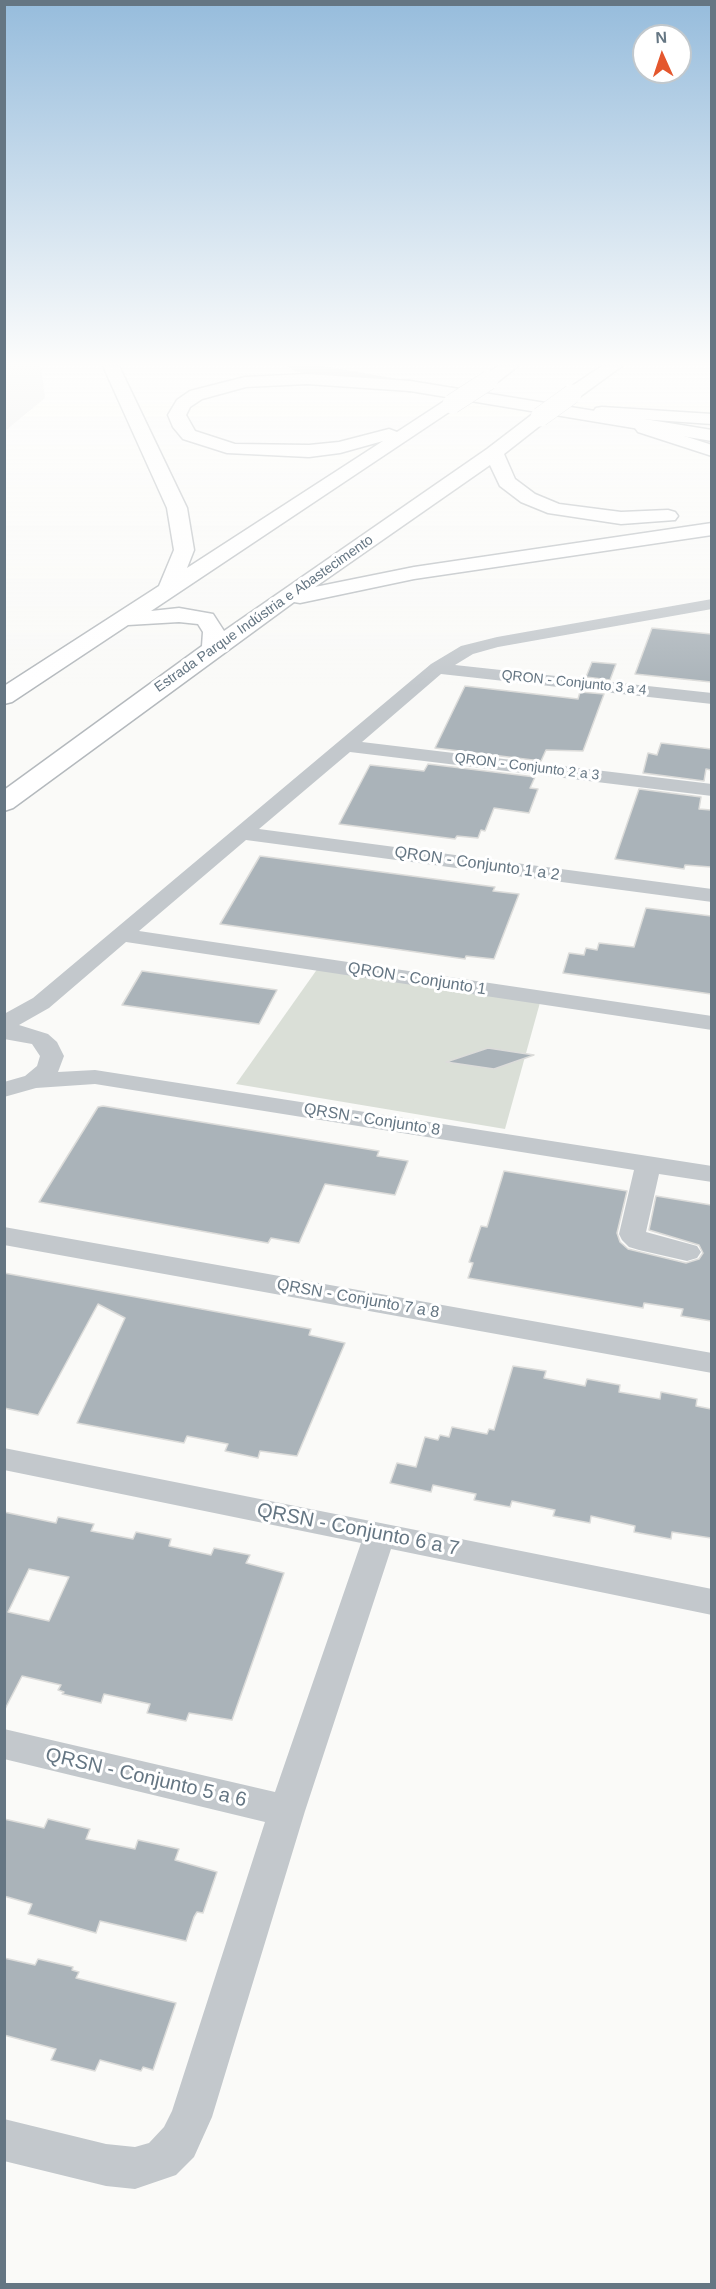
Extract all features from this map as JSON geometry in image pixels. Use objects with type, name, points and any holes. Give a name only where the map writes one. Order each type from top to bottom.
[{"type":"main road","points":[[161,473],[177,508],[184,550],[168,590]]},
{"type":"main road","points":[[4,697],[347,473]]},
{"type":"main road","name":"Estrada Parque Indústria e Abastecimento","points":[[4,803],[280,601],[465,473]]},
{"type":"main road","points":[[503,473],[507,482],[528,498],[555,509],[621,518],[657,518],[691,513]]},
{"type":"main road","points":[[280,601],[414,573],[711,529]]},
{"type":"main road","points":[[125,619],[179,615],[206,619],[214,632],[213,649]]},
{"type":"street","points":[[4,1024],[41,1003],[343,745],[437,668],[467,650],[497,642],[711,604]]},
{"type":"street","points":[[647,614],[711,621]]},
{"type":"street","name":"QRON - Conjunto 3 a 4","points":[[437,668],[711,699]]},
{"type":"street","name":"QRON - Conjunto 2 a 3","points":[[343,745],[711,790]]},
{"type":"street","name":"QRON - Conjunto 1 a 2","points":[[242,833],[711,896]]},
{"type":"street","name":"QRON - Conjunto 1","points":[[122,935],[711,1023]]},
{"type":"street","points":[[34,1081],[48,1069],[41,1003]]},
{"type":"street","name":"QRSN - Conjunto 8","points":[[4,1032],[17,1032],[95,1077]]},
{"type":"street","name":"QRSN - Conjunto 8","points":[[5,1090],[34,1081],[95,1077],[711,1174]]},
{"type":"street","points":[[648,1164],[632,1234],[639,1241],[687,1252]]},
{"type":"street","name":"QRSN - Conjunto 7 a 8","points":[[4,1236],[711,1363]]},
{"type":"street","name":"QRSN - Conjunto 6 a 7","points":[[4,1458],[711,1602]]},
{"type":"street","points":[[4,2140],[106,2165],[135,2168],[161,2160],[179,2142],[191,2117],[287,1811],[380,1534]]},
{"type":"street","name":"QRSN - Conjunto 5 a 6","points":[[4,1744],[287,1811]]},
{"type":"shaded area","points":[[318,968],[541,999],[505,1129],[236,1084]]},
{"type":"building","points":[[652,628],[711,634],[711,682],[635,674]]},
{"type":"building","points":[[592,662],[616,664],[610,680],[586,677]]},
{"type":"building","points":[[465,686],[578,699],[580,692],[604,694],[583,751],[546,750],[541,761],[435,748]]},
{"type":"building","points":[[661,743],[711,749],[711,770],[706,769],[704,781],[643,773],[648,753],[657,755]]},
{"type":"building","points":[[428,764],[535,777],[530,788],[538,789],[529,813],[494,808],[485,831],[481,830],[478,838],[457,836],[455,839],[339,824],[370,765],[424,771]]},
{"type":"building","points":[[639,789],[701,797],[699,809],[711,810],[711,867],[685,865],[684,869],[615,859]]},
{"type":"building","points":[[260,856],[495,887],[493,891],[519,894],[494,959],[466,956],[465,959],[220,924]]},
{"type":"building","points":[[646,908],[711,916],[711,994],[563,973],[569,953],[584,955],[586,948],[597,950],[599,943],[634,947]]},
{"type":"building","points":[[142,971],[277,990],[259,1024],[122,1005]]},
{"type":"building","points":[[488,1048],[534,1055],[494,1069],[446,1062]]},
{"type":"building","points":[[98,1107],[379,1151],[377,1156],[408,1161],[395,1195],[325,1184],[299,1243],[271,1238],[268,1243],[39,1202]]},
{"type":"building","points":[[504,1171],[627,1191],[617,1233],[620,1242],[628,1249],[686,1263],[699,1259],[703,1253],[699,1245],[649,1230],[656,1196],[711,1205],[711,1321],[681,1316],[683,1309],[644,1303],[643,1308],[468,1278],[473,1263],[469,1262],[481,1226],[487,1227]]},
{"type":"building","points":[[4,1273],[311,1329],[309,1335],[345,1343],[297,1456],[260,1451],[258,1458],[225,1451],[228,1444],[187,1436],[184,1443],[77,1423],[125,1318],[98,1304],[38,1415],[4,1408]]},
{"type":"building","points":[[513,1366],[546,1371],[544,1378],[585,1386],[587,1379],[620,1385],[619,1392],[660,1399],[661,1392],[697,1399],[696,1406],[711,1409],[711,1538],[672,1532],[671,1539],[634,1532],[635,1526],[591,1516],[590,1523],[553,1516],[555,1510],[512,1501],[510,1507],[474,1500],[476,1494],[433,1485],[431,1492],[390,1483],[397,1463],[416,1467],[425,1437],[438,1440],[440,1435],[449,1437],[452,1427],[487,1434],[489,1429],[494,1430]]},
{"type":"building","points":[[4,1512],[56,1523],[58,1517],[94,1524],[91,1531],[133,1539],[136,1532],[171,1539],[169,1546],[211,1555],[214,1548],[250,1555],[246,1563],[284,1573],[232,1720],[189,1713],[186,1721],[147,1713],[150,1704],[104,1694],[101,1703],[62,1694],[64,1692],[58,1690],[61,1685],[22,1676],[4,1711]],"holes":[[[29,1569],[69,1577],[49,1621],[8,1612]]]},
{"type":"building","points":[[4,1819],[44,1828],[48,1819],[90,1829],[86,1839],[135,1849],[138,1840],[179,1849],[175,1860],[217,1872],[203,1913],[197,1912],[186,1941],[100,1921],[96,1933],[28,1914],[32,1904],[4,1896]]},
{"type":"building","points":[[4,1958],[35,1965],[38,1959],[73,1967],[72,1970],[79,1972],[76,1978],[176,2003],[153,2070],[143,2067],[141,2071],[100,2060],[95,2071],[51,2060],[56,2049],[4,2035]]}]
